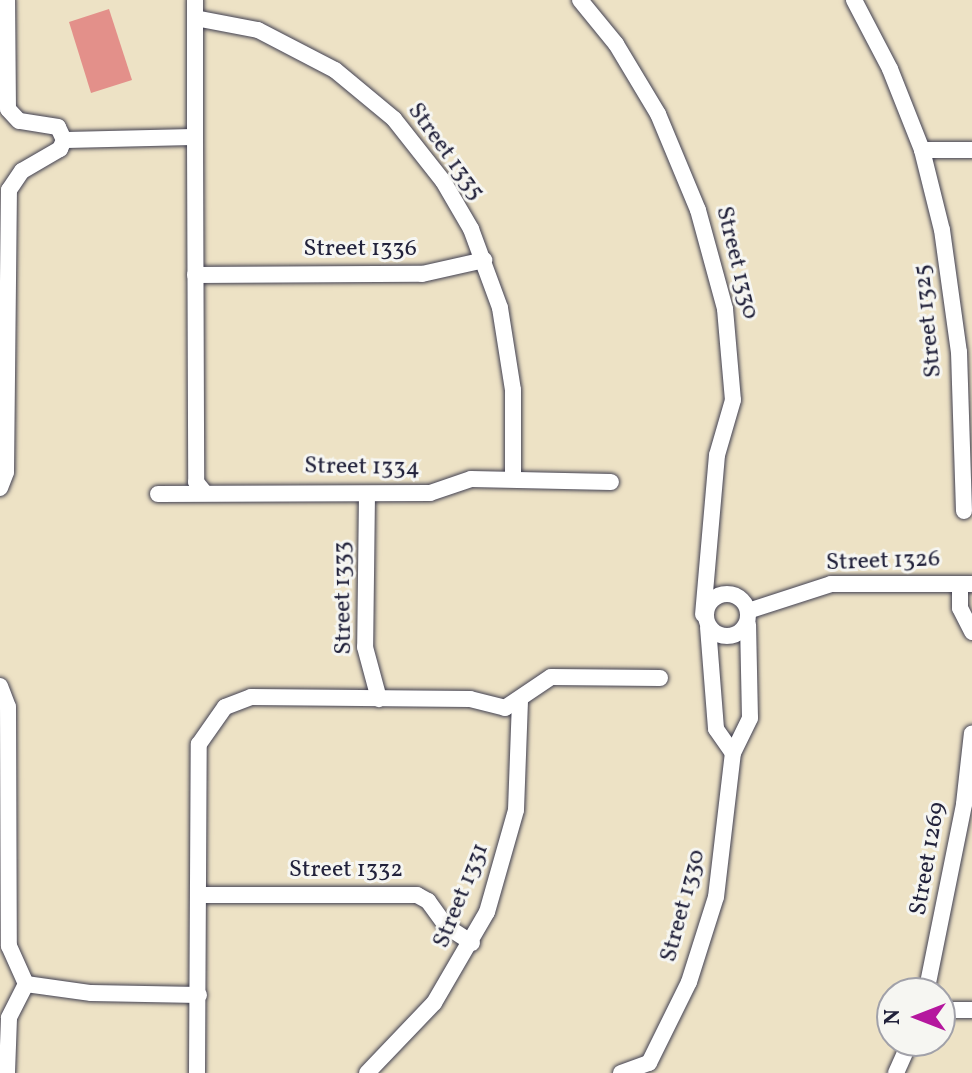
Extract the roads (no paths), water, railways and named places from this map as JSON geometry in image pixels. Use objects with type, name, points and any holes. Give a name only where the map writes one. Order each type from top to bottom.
[{"type":"street","points":[[0,1],[7,0],[8,109],[24,123],[58,127],[64,140],[60,149],[22,171],[9,190],[6,472],[0,488]]},
{"type":"street","points":[[195,0],[196,482],[205,493]]},
{"type":"street","name":"Street 1330","points":[[580,0],[616,44],[658,114],[698,210],[718,275],[731,343],[733,400],[717,455],[705,621],[714,718],[733,753]]},
{"type":"street","name":"Street 1325","points":[[854,0],[890,69],[922,150],[942,230],[966,352],[964,511]]},
{"type":"street","name":"Street 1335","points":[[195,18],[275,37],[335,70],[375,102],[443,181],[484,260],[510,362],[513,479]]},
{"type":"street","points":[[64,140],[195,137]]},
{"type":"street","points":[[922,150],[972,150]]},
{"type":"street","name":"Street 1336","points":[[195,275],[422,274],[484,260]]},
{"type":"street","name":"Street 1334","points":[[158,494],[430,493],[466,479],[611,482]]},
{"type":"street","name":"Street 1333","points":[[367,494],[365,647],[379,699]]},
{"type":"street","points":[[707,567],[728,597]]},
{"type":"street","name":"Street 1326","points":[[750,617],[831,584],[966,584]]},
{"type":"street","points":[[966,584],[960,608],[972,632]]},
{"type":"street","points":[[728,597],[744,600],[750,617],[725,633],[705,621],[712,602],[728,597]]},
{"type":"street","name":"Street 1330","points":[[621,1073],[651,1068],[689,982],[708,926],[728,830],[733,753],[750,718],[750,617]]},
{"type":"street","points":[[197,1073],[199,744],[215,716],[245,697],[470,699],[505,708],[520,702],[533,685],[551,677],[660,678]]},
{"type":"street","points":[[0,686],[9,715],[9,946],[26,984]]},
{"type":"street","name":"Street 1331","points":[[367,1073],[434,1003],[472,943],[500,874],[516,810],[520,702]]},
{"type":"street","name":"Street 1269","points":[[930,977],[968,804],[972,733]]},
{"type":"street","name":"Street 1332","points":[[199,895],[417,895],[446,926],[472,943]]},
{"type":"street","points":[[26,984],[91,993],[199,995]]},
{"type":"street","points":[[7,1073],[9,1018],[26,984]]}]
